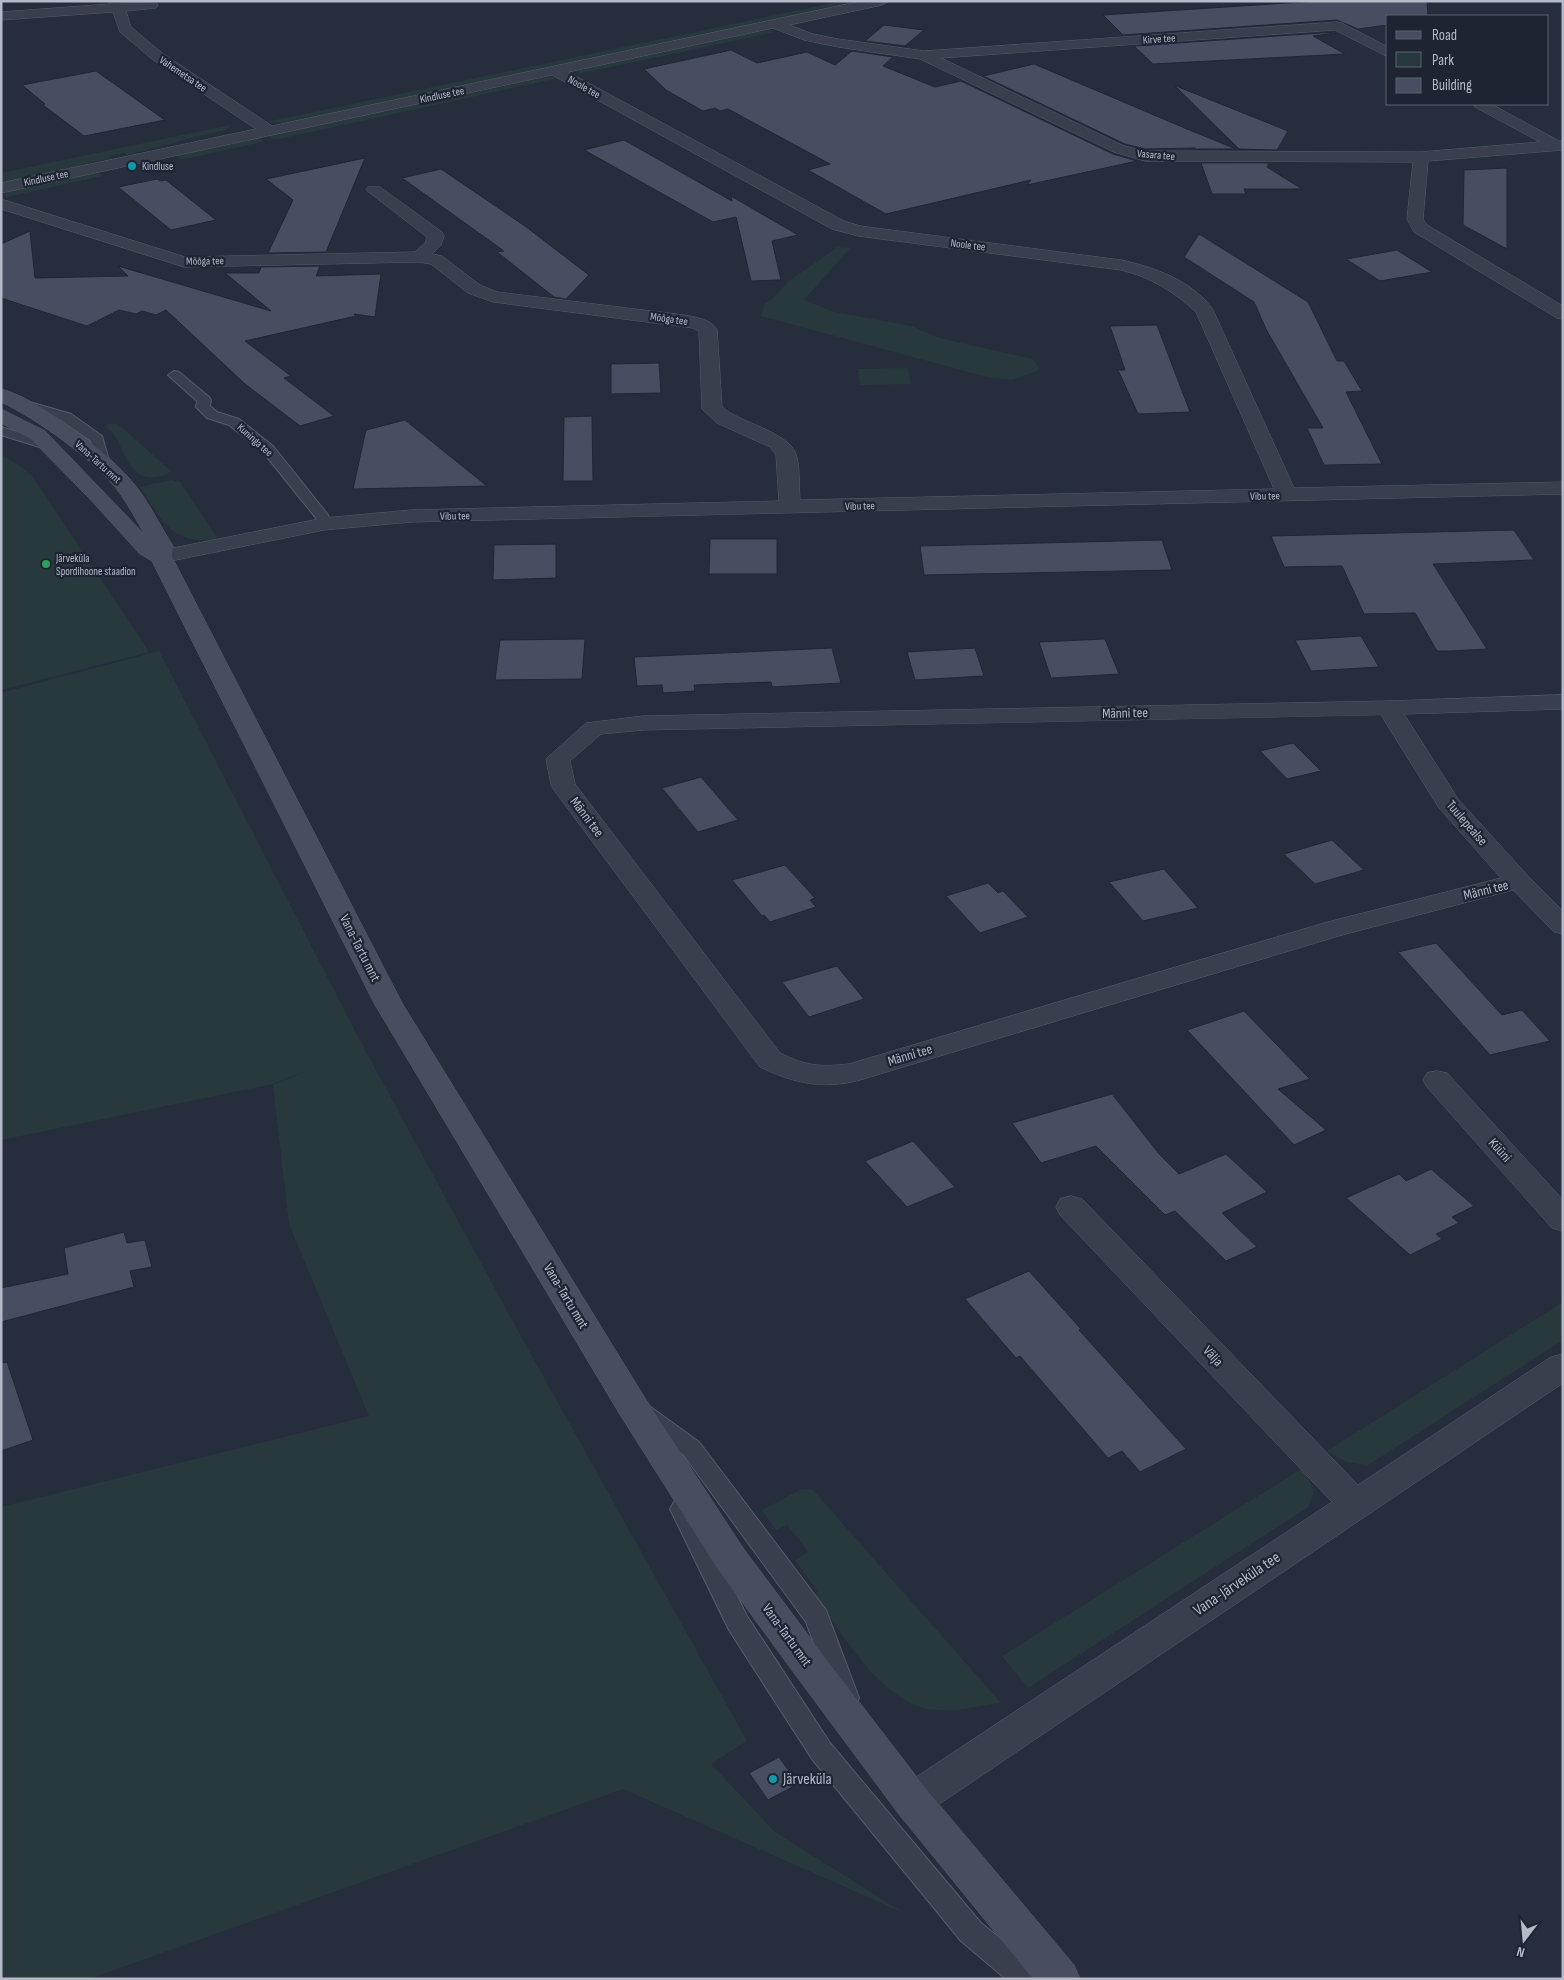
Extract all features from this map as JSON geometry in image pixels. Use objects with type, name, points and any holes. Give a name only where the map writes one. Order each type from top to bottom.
[{"type":"street","name":"Kindluse tee","points":[[1,188],[882,1]]},
{"type":"street","points":[[1,16],[116,4],[151,5]]},
{"type":"street","name":"Vahemetsa tee","points":[[116,4],[125,29],[133,36],[157,56],[268,131]]},
{"type":"street","name":"Vasara tee","points":[[774,24],[809,37],[923,55],[1133,154],[1162,158],[1421,157],[1560,145]]},
{"type":"street","name":"Kirve tee","points":[[923,55],[1337,26],[1386,52]]},
{"type":"street","name":"Noole tee","points":[[554,70],[838,225],[858,231],[1122,265],[1156,274],[1192,298],[1204,310],[1286,495]]},
{"type":"street","points":[[1482,105],[1560,145]]},
{"type":"street","points":[[1421,157],[1415,219],[1420,228],[1563,314]]},
{"type":"street","points":[[374,190],[436,236],[433,245],[418,257]]},
{"type":"street","name":"Mõõga tee","points":[[1,204],[184,262],[418,257],[436,260],[474,288],[493,297],[684,320],[698,324],[708,329],[712,409],[724,419],[777,443],[786,454],[790,508]]},
{"type":"street","name":"Vana-Tartu mnt","points":[[1,395],[19,403],[57,426],[103,464],[127,488],[162,546],[161,557],[388,1003],[631,1404],[730,1558],[858,1731],[912,1801],[1059,1979]]},
{"type":"street","name":"Vana-Tartu mnt","points":[[1,415],[38,435],[97,495],[146,549],[161,557]]},
{"type":"street","name":"Vibu tee","points":[[161,557],[324,524],[411,516],[1563,488]]},
{"type":"street","name":"Männi tee","points":[[1518,881],[1333,929],[850,1073],[824,1076],[795,1072],[770,1060],[563,785],[558,759],[594,728],[643,723],[1388,708],[1563,702]]},
{"type":"street","name":"Tuulepealse","points":[[1388,708],[1448,803],[1518,881],[1563,926]]},
{"type":"street","name":"Küüni","points":[[1437,1080],[1563,1220]]},
{"type":"street","name":"Välja","points":[[1071,1207],[1356,1505]]},
{"type":"street","name":"Vana-Järveküla tee","points":[[912,1801],[1563,1366]]},
{"type":"lane","name":"Kuninga tee","points":[[174,375],[204,400],[203,407],[212,415],[234,422],[268,449],[322,518],[324,524]]},
{"type":"lane","points":[[1,431],[49,446]]},
{"type":"lane","points":[[631,1404],[738,1623],[820,1751],[971,1932],[1028,1979]]},
{"type":"green space","points":[[842,1],[868,1],[301,120],[283,123],[266,122]]},
{"type":"green space","points":[[755,32],[776,32],[578,74],[579,70],[585,68]]},
{"type":"green space","points":[[548,77],[559,78],[279,139],[267,136]]},
{"type":"green space","points":[[230,125],[226,130],[127,155],[124,153],[109,156],[111,158],[89,163],[91,165],[1,184],[1,173]]},
{"type":"green space","points":[[259,137],[263,140],[262,142],[186,159],[181,159],[173,154]]},
{"type":"green space","points":[[97,170],[102,176],[7,197],[4,195],[10,190]]},
{"type":"green space","points":[[838,247],[850,248],[804,300],[834,312],[911,326],[939,338],[1033,359],[1040,370],[1012,380],[987,377],[761,316],[765,303],[773,299],[789,281]]},
{"type":"green space","points":[[908,368],[911,384],[860,385],[858,369]]},
{"type":"green space","points":[[108,424],[118,424],[171,471],[163,476],[148,477],[135,471],[126,459],[116,437],[106,426]]},
{"type":"green space","name":"Järveküla Spordihoone staadion","points":[[1,455],[18,464],[32,476],[149,652],[1,690]]},
{"type":"green space","points":[[171,480],[180,482],[218,539],[189,539],[179,535],[162,520],[140,487]]},
{"type":"green space","points":[[159,651],[364,1048],[524,1342],[747,1741],[711,1764],[775,1832],[904,1913],[623,1789],[89,1979],[1,1979],[1,1507],[369,1416],[289,1224],[273,1085],[313,1068],[273,1084],[1,1140],[1,693]]},
{"type":"green space","points":[[1563,1302],[1563,1340],[1368,1465],[1346,1462],[1327,1451]]},
{"type":"green space","points":[[1301,1469],[1310,1481],[1314,1493],[1308,1507],[1028,1688],[1002,1656]]},
{"type":"green space","points":[[802,1489],[813,1490],[1001,1703],[947,1710],[920,1707],[901,1698],[884,1685],[868,1668],[816,1597],[817,1591],[795,1560],[809,1552],[787,1525],[776,1530],[762,1510]]},
{"type":"building","points":[[1318,1],[1427,1],[1428,15],[1386,15],[1386,25],[1358,29],[1337,20],[1123,35],[1103,15]]},
{"type":"building","points":[[884,25],[924,30],[905,46],[865,41]]},
{"type":"building","points":[[1335,32],[1313,36],[1345,54],[1153,64],[1134,46]]},
{"type":"building","points":[[731,50],[757,63],[807,52],[835,65],[852,51],[893,57],[883,66],[935,87],[961,81],[1113,154],[1137,161],[1027,185],[1031,180],[886,214],[808,170],[830,164],[728,109],[720,111],[715,108],[703,111],[666,90],[644,69]]},
{"type":"building","points":[[1034,64],[1236,149],[1145,149],[1125,144],[983,76]]},
{"type":"building","points":[[96,71],[165,120],[84,136],[43,105],[45,104],[22,85]]},
{"type":"building","points":[[1175,86],[1288,131],[1277,150],[1239,149]]},
{"type":"building","points":[[624,140],[732,201],[731,196],[798,235],[772,241],[781,280],[751,281],[736,217],[713,222],[584,150]]},
{"type":"building","points":[[365,158],[326,252],[268,253],[293,200],[266,179]]},
{"type":"building","points":[[1201,163],[1269,163],[1267,167],[1302,189],[1244,189],[1246,194],[1212,194]]},
{"type":"building","points":[[1507,168],[1507,249],[1463,225],[1464,170]]},
{"type":"building","points":[[441,169],[525,226],[589,275],[566,299],[554,297],[497,252],[504,251],[402,178]]},
{"type":"building","points":[[157,179],[161,181],[166,180],[216,220],[171,230],[118,187]]},
{"type":"building","points":[[30,231],[35,278],[128,276],[118,266],[271,311],[225,273],[259,273],[261,267],[320,266],[316,276],[381,274],[375,317],[354,314],[356,316],[245,341],[291,376],[284,378],[334,416],[300,426],[245,384],[166,310],[156,315],[142,311],[136,314],[119,310],[87,326],[1,298],[1,244]]},
{"type":"building","points":[[1199,234],[1308,302],[1337,361],[1344,361],[1362,391],[1346,392],[1382,464],[1324,465],[1307,428],[1323,428],[1267,331],[1254,302],[1184,257]]},
{"type":"building","points":[[1397,250],[1432,272],[1380,281],[1346,259]]},
{"type":"building","points":[[1157,325],[1190,412],[1138,414],[1118,370],[1125,370],[1110,326]]},
{"type":"building","points":[[659,363],[661,393],[611,394],[611,364]]},
{"type":"building","points":[[592,416],[593,481],[563,481],[564,417]]},
{"type":"building","points":[[405,420],[487,486],[353,489],[366,430]]},
{"type":"building","points":[[1514,530],[1534,560],[1433,564],[1487,649],[1452,651],[1437,651],[1415,613],[1364,614],[1342,566],[1284,567],[1271,536]]},
{"type":"building","points":[[710,539],[777,539],[777,574],[709,574]]},
{"type":"building","points":[[1162,540],[1172,570],[924,575],[920,546]]},
{"type":"building","points":[[556,544],[556,578],[493,580],[494,545]]},
{"type":"building","points":[[1361,636],[1379,667],[1311,671],[1295,640]]},
{"type":"building","points":[[585,639],[582,679],[495,680],[500,640]]},
{"type":"building","points":[[1105,639],[1119,674],[1051,678],[1039,642]]},
{"type":"building","points":[[832,648],[841,683],[772,687],[771,682],[694,685],[695,691],[663,693],[662,685],[637,686],[634,657]]},
{"type":"building","points":[[975,648],[984,676],[915,680],[907,652]]},
{"type":"building","points":[[1293,743],[1321,771],[1287,779],[1260,751]]},
{"type":"building","points":[[701,777],[738,820],[698,832],[662,788]]},
{"type":"building","points":[[1332,840],[1364,870],[1315,884],[1284,854]]},
{"type":"building","points":[[785,865],[815,898],[810,900],[816,907],[770,922],[764,915],[762,916],[732,880]]},
{"type":"building","points":[[1164,869],[1198,908],[1143,921],[1109,882]]},
{"type":"building","points":[[988,883],[998,893],[1003,891],[1028,917],[980,933],[946,896]]},
{"type":"building","points":[[1436,943],[1502,1015],[1522,1010],[1550,1041],[1490,1055],[1398,952]]},
{"type":"building","points":[[837,966],[864,999],[809,1017],[782,982]]},
{"type":"building","points":[[1244,1011],[1310,1079],[1278,1089],[1326,1130],[1294,1145],[1187,1030]]},
{"type":"building","points":[[1112,1094],[1160,1155],[1179,1174],[1226,1154],[1267,1192],[1222,1213],[1257,1247],[1226,1261],[1175,1211],[1165,1215],[1096,1146],[1041,1163],[1012,1123]]},
{"type":"building","points":[[913,1141],[955,1187],[907,1207],[865,1161]]},
{"type":"building","points":[[1431,1169],[1474,1206],[1452,1217],[1459,1223],[1436,1234],[1442,1239],[1410,1255],[1346,1198],[1399,1174],[1406,1181]]},
{"type":"building","points":[[124,1232],[127,1243],[145,1240],[152,1267],[130,1271],[134,1287],[1,1322],[1,1288],[68,1274],[64,1248]]},
{"type":"building","points":[[1029,1271],[1081,1329],[1079,1330],[1186,1449],[1140,1472],[1122,1451],[1108,1458],[1020,1356],[1016,1358],[965,1299]]},
{"type":"building","points":[[7,1362],[33,1440],[1,1451],[1,1363]]},
{"type":"building","name":"Järveküla","points":[[779,1757],[798,1784],[768,1800],[749,1773]]},
{"type":"place","name":"Kindluse","points":[[132,166]]},
{"type":"place","name":"Järveküla Spordihoone staadion","points":[[46,564]]},
{"type":"place","name":"Järveküla","points":[[773,1779]]}]
